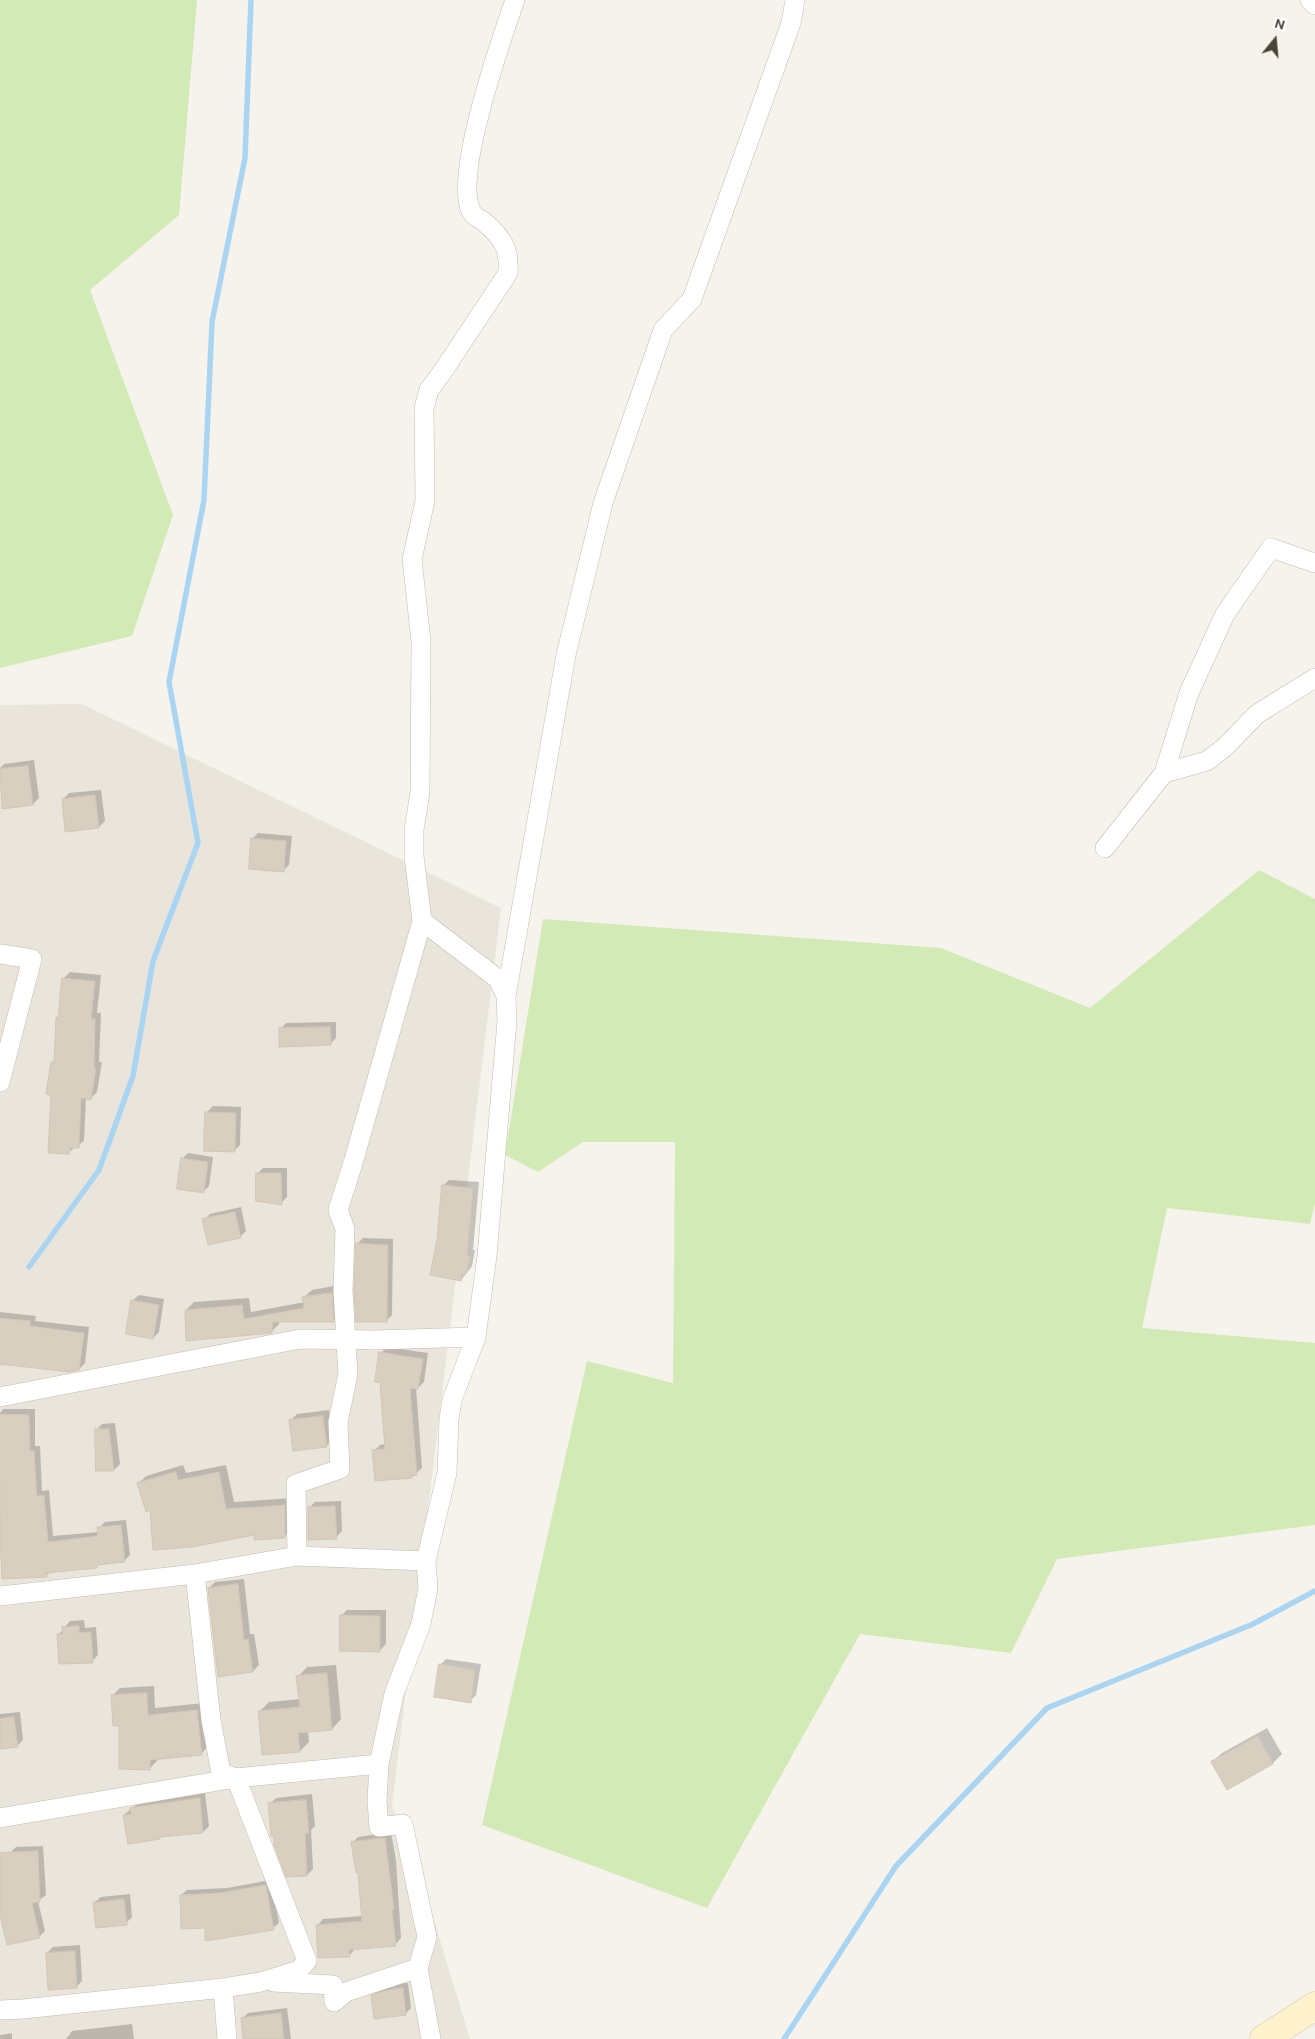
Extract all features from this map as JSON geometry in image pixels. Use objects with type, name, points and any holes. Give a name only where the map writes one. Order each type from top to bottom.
[{"type":"main road","points":[[1264,2039],[1315,2006]]},
{"type":"street","points":[[297,1556],[296,1484],[340,1469],[338,1422],[348,1374],[343,1291],[345,1230],[338,1210],[422,921],[414,856],[414,830],[420,792],[421,641],[412,559],[424,501],[424,408],[429,390],[508,273],[509,255],[497,232],[472,213],[469,202],[467,172],[491,68],[515,0]]},
{"type":"street","points":[[431,2039],[418,1968],[427,1937],[403,1824],[379,1827],[377,1801],[380,1764],[394,1694],[421,1624],[428,1588],[426,1560],[447,1473],[449,1419],[452,1400],[476,1337],[487,1256],[494,1178],[507,1021],[506,996],[566,655],[604,503],[663,330],[692,298],[790,23],[795,0]]},
{"type":"street","points":[[1310,0],[1315,5]]},
{"type":"street","points":[[1105,848],[1164,773],[1189,693],[1225,614],[1271,548],[1315,563]]},
{"type":"street","points":[[1164,773],[1207,761],[1225,747],[1257,714],[1315,678]]},
{"type":"street","points":[[422,921],[498,980],[506,996]]},
{"type":"street","points":[[0,954],[32,960],[0,1082]]},
{"type":"street","points":[[0,1397],[300,1339],[346,1340],[476,1337]]},
{"type":"street","points":[[0,1596],[195,1574],[297,1556],[426,1560]]},
{"type":"street","points":[[195,1574],[211,1720],[221,1773],[236,1778]]},
{"type":"street","points":[[0,1818],[236,1778],[380,1764]]},
{"type":"street","points":[[0,2010],[223,1988],[262,1982],[299,1970],[307,1962],[236,1778]]},
{"type":"street","points":[[262,1982],[333,1985],[334,2002],[346,1992],[418,1968]]},
{"type":"street","points":[[223,1988],[227,2039]]},
{"type":"shaded area","points":[[82,704],[501,908],[392,1806],[429,1904],[470,2039],[0,2039],[0,705]]},
{"type":"green space","points":[[0,0],[197,0],[179,215],[90,290],[173,515],[132,636],[0,668]]},
{"type":"green space","points":[[1259,870],[1315,899],[1315,1203],[1310,1224],[1167,1208],[1142,1328],[1315,1343],[1315,1525],[1057,1559],[1011,1653],[860,1634],[707,1908],[482,1825],[587,1361],[673,1383],[675,1142],[583,1142],[538,1172],[505,1155],[543,919],[941,948],[1090,1008]]},
{"type":"building","points":[[28,766],[33,805],[2,809],[0,769]]},
{"type":"building","points":[[95,795],[99,828],[65,832],[62,799]]},
{"type":"building","points":[[251,838],[286,841],[284,872],[249,869]]},
{"type":"building","points":[[62,978],[95,981],[91,1019],[95,1019],[94,1068],[96,1068],[91,1100],[81,1098],[79,1148],[70,1148],[69,1154],[48,1153],[51,1095],[46,1094],[51,1062],[54,1063],[56,1017],[58,1018]]},
{"type":"building","points":[[330,1027],[331,1045],[279,1047],[279,1028]]},
{"type":"building","points":[[205,1112],[236,1113],[235,1152],[204,1151]]},
{"type":"building","points":[[181,1158],[208,1162],[204,1193],[177,1189]]},
{"type":"building","points":[[256,1173],[281,1173],[282,1205],[256,1201]]},
{"type":"building","points":[[442,1185],[473,1188],[467,1256],[470,1256],[466,1274],[462,1273],[461,1281],[430,1275],[437,1240]]},
{"type":"building","points":[[235,1212],[241,1238],[208,1245],[202,1219]]},
{"type":"building","points":[[356,1243],[388,1245],[387,1322],[356,1322],[354,1291]]},
{"type":"building","points":[[332,1293],[334,1322],[273,1322],[272,1333],[186,1341],[185,1310],[242,1305],[244,1319],[304,1308],[302,1297]]},
{"type":"building","points":[[131,1300],[159,1305],[153,1339],[126,1334]]},
{"type":"building","points":[[0,1318],[30,1321],[30,1326],[84,1333],[79,1370],[69,1372],[0,1364]]},
{"type":"building","points":[[379,1352],[423,1359],[418,1389],[410,1388],[417,1475],[412,1476],[412,1478],[375,1481],[372,1450],[385,1449],[380,1383],[375,1382]]},
{"type":"building","points":[[0,1414],[29,1415],[30,1451],[34,1451],[37,1496],[44,1495],[48,1542],[98,1536],[97,1527],[121,1525],[125,1562],[97,1565],[97,1568],[46,1573],[47,1577],[2,1579]]},
{"type":"building","points":[[323,1416],[327,1447],[293,1451],[289,1420]]},
{"type":"building","points":[[95,1429],[109,1429],[114,1471],[96,1471]]},
{"type":"building","points":[[176,1472],[178,1480],[219,1472],[226,1509],[285,1505],[285,1538],[254,1540],[254,1535],[192,1547],[153,1550],[150,1510],[146,1512],[137,1483]]},
{"type":"building","points":[[335,1506],[337,1539],[308,1540],[308,1507]]},
{"type":"building","points":[[238,1584],[244,1640],[248,1639],[253,1672],[218,1677],[208,1588]]},
{"type":"building","points":[[340,1615],[380,1616],[380,1652],[340,1651]]},
{"type":"building","points":[[79,1626],[79,1633],[91,1632],[93,1663],[59,1664],[57,1634],[63,1634],[62,1627]]},
{"type":"building","points":[[439,1664],[475,1670],[471,1703],[434,1697]]},
{"type":"building","points":[[327,1673],[332,1730],[298,1733],[300,1752],[262,1755],[258,1711],[300,1707],[296,1676]]},
{"type":"building","points":[[147,1693],[148,1715],[197,1710],[202,1755],[150,1760],[150,1770],[119,1769],[119,1726],[113,1726],[111,1695]]},
{"type":"building","points":[[14,1717],[18,1747],[0,1749],[0,1719]]},
{"type":"building","points":[[1258,1736],[1273,1764],[1227,1790],[1211,1762]]},
{"type":"building","points":[[200,1798],[203,1833],[160,1837],[160,1839],[128,1844],[123,1815],[131,1814],[130,1808]]},
{"type":"building","points":[[306,1800],[309,1833],[305,1833],[307,1876],[286,1877],[274,1845],[274,1836],[271,1836],[268,1803]]},
{"type":"building","points":[[385,1838],[394,1909],[392,1910],[396,1946],[349,1950],[350,1957],[318,1958],[316,1925],[362,1921],[358,1872],[356,1873],[351,1842]]},
{"type":"building","points":[[38,1851],[40,1902],[32,1903],[40,1938],[7,1945],[0,1915],[0,1853]]},
{"type":"building","points":[[266,1885],[274,1930],[205,1941],[205,1928],[181,1929],[180,1895],[220,1893]]},
{"type":"building","points":[[124,1899],[127,1925],[96,1928],[93,1903]]},
{"type":"building","points":[[75,1951],[77,1988],[48,1990],[46,1953]]},
{"type":"building","points":[[403,1988],[406,2015],[374,2019],[371,1995]]},
{"type":"building","points":[[281,2013],[284,2039],[243,2039],[241,2018]]},
{"type":"waterway","points":[[29,1267],[99,1170],[133,1076],[153,961],[198,843],[169,682],[204,500],[212,322],[245,158],[251,0]]},
{"type":"waterway","points":[[784,2039],[896,1866],[1047,1708],[1253,1624],[1315,1591]]}]
